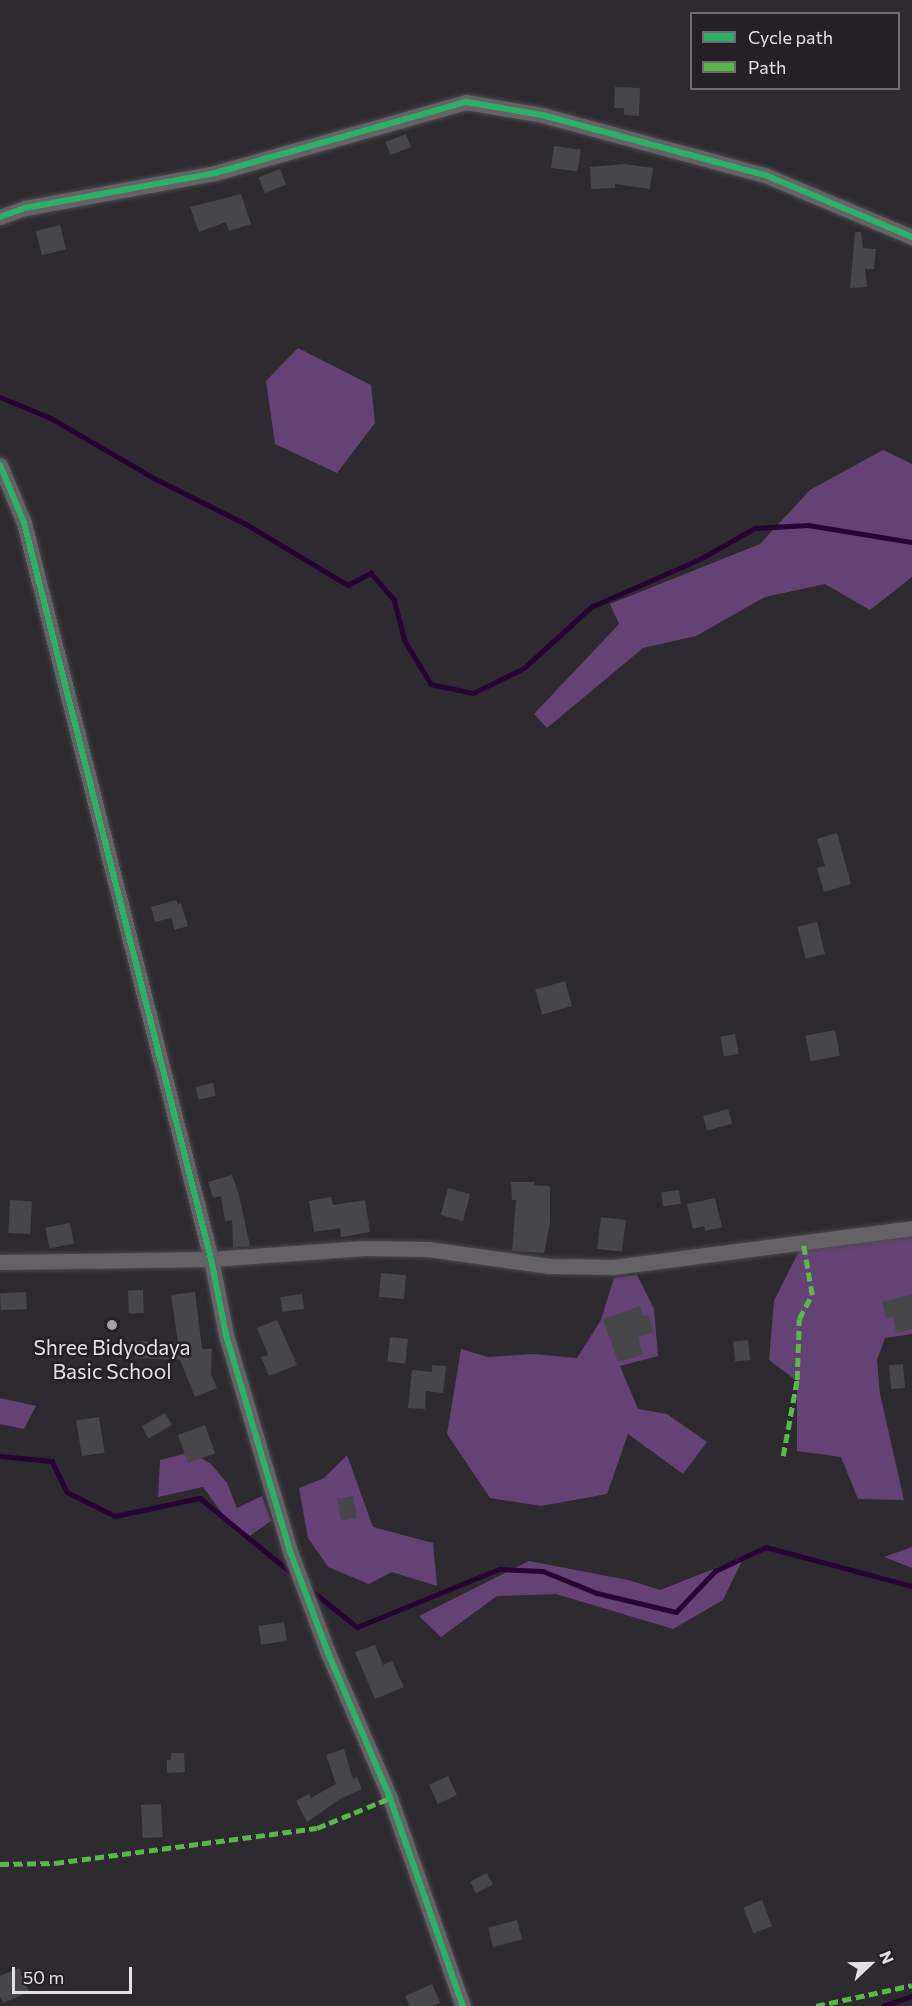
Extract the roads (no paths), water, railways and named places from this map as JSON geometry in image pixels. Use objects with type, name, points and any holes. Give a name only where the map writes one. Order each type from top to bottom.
[{"type":"street","points":[[0,217],[25,208],[215,173],[466,102],[542,116],[765,175],[912,237]]},
{"type":"street","points":[[0,465],[24,523],[211,1259],[226,1335],[291,1554],[328,1653],[390,1798],[463,2006]]},
{"type":"street","points":[[0,1262],[211,1259],[365,1248],[428,1249],[549,1266],[613,1268],[912,1228]]},
{"type":"waterway","points":[[0,397],[51,418],[156,479],[246,524],[348,585],[371,573],[394,599],[405,641],[431,684],[473,693],[524,668],[591,607],[700,559],[755,528],[808,525],[912,542]]},
{"type":"waterway","points":[[0,1456],[52,1461],[67,1492],[115,1516],[200,1498],[294,1575]]},
{"type":"waterway","points":[[309,1588],[357,1627],[499,1569],[543,1571],[597,1593],[676,1612],[715,1571],[766,1547],[912,1586]]},
{"type":"waterway","points":[[883,2006],[912,1996]]},
{"type":"place","name":"Shree Bidyodaya Basic School","points":[[112,1325]]}]
